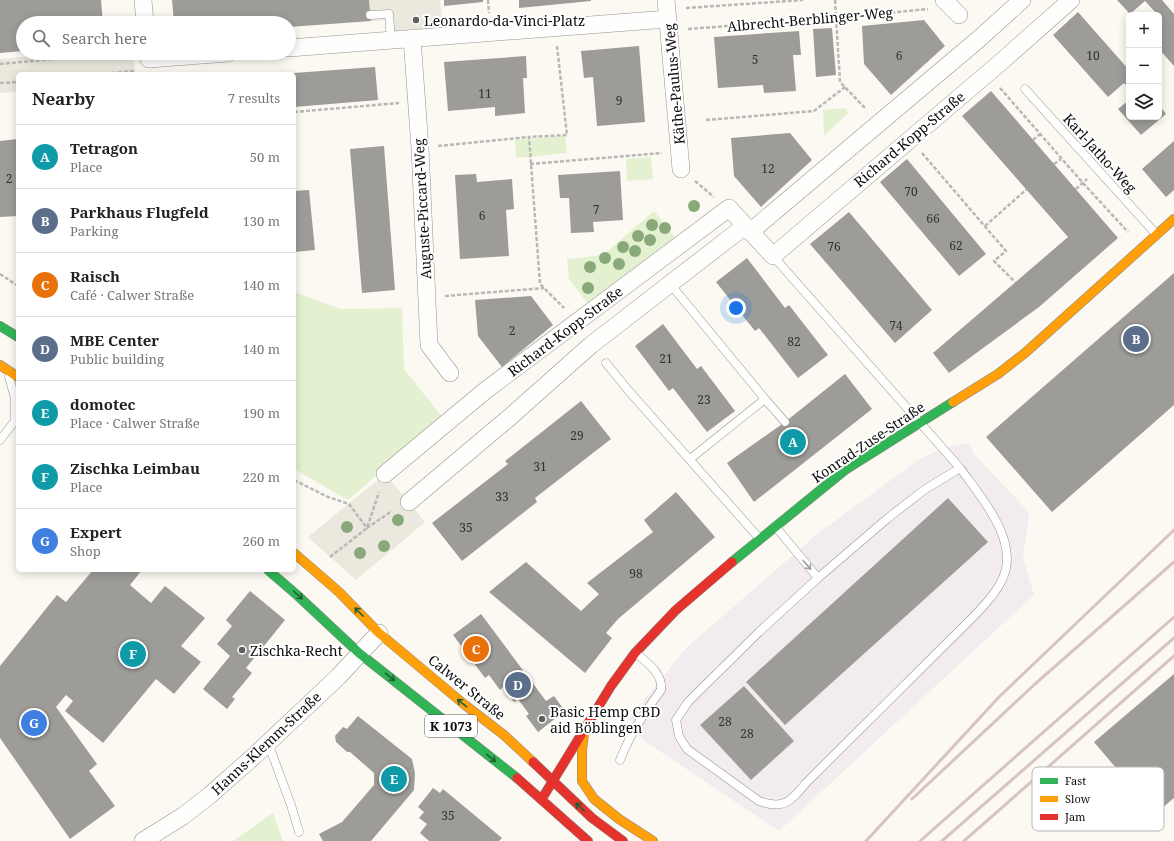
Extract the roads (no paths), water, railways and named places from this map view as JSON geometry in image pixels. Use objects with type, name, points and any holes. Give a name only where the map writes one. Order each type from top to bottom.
[{"type":"street","points":[[143,0],[144,16]]},
{"type":"street","name":"Käthe-Paulus-Weg","points":[[666,0],[681,169]]},
{"type":"street","name":"Richard-Kopp-Straße","points":[[408,502],[510,417],[591,345],[748,229],[879,123],[980,38],[1022,0]]},
{"type":"street","name":"Richard-Kopp-Straße","points":[[772,256],[1001,62],[1070,0]]},
{"type":"street","points":[[296,47],[555,27],[668,25]]},
{"type":"street","name":"Auguste-Piccard-Weg","points":[[412,38],[420,148],[429,345],[450,373]]},
{"type":"street","points":[[149,64],[178,60]]},
{"type":"street","name":"Richard-Kopp-Straße","points":[[385,474],[486,390],[729,208],[748,229]]},
{"type":"street","name":"Konrad-Zuse-Straße","points":[[541,799],[571,753],[611,686],[635,653],[676,610],[759,538],[845,470],[970,392],[1025,353],[1174,219]]},
{"type":"street","points":[[748,229],[772,256]]},
{"type":"street","points":[[0,326],[16,336]]},
{"type":"street","points":[[4,367],[16,376]]},
{"type":"street","name":"Calwer Straße","points":[[296,555],[339,592],[379,633],[465,705],[504,735],[552,782],[592,818],[623,841]]},
{"type":"street","name":"K 1073","points":[[270,572],[359,653],[541,799],[588,841]]},
{"type":"street","name":"Hanns-Klemm-Straße","points":[[143,841],[183,816],[210,795],[338,677],[379,633]]},
{"type":"street","name":"Konrad-Zuse-Straße","points":[[585,729],[582,750],[582,781],[594,799],[619,819],[653,841]]},
{"type":"lane","points":[[370,15],[389,14],[391,40]]},
{"type":"lane","name":"Karl-Jatho-Weg","points":[[1025,89],[1156,235]]},
{"type":"lane","points":[[772,256],[921,422],[960,468],[988,506],[999,525],[1006,544],[1007,562],[1002,580],[990,599],[969,622],[806,783],[793,798],[782,804],[771,806],[759,802],[687,749],[679,736],[676,720],[688,702],[759,632],[818,578],[888,518],[924,490],[960,468]]},
{"type":"lane","points":[[671,285],[785,422]]},
{"type":"lane","points":[[606,363],[628,390],[759,538]]},
{"type":"lane","points":[[0,440],[16,420],[15,398],[4,367]]},
{"type":"lane","points":[[690,459],[765,399]]},
{"type":"lane","points":[[775,526],[818,578]]},
{"type":"lane","points":[[620,760],[627,741],[641,717],[661,690],[662,684],[659,676],[653,668],[635,653]]},
{"type":"lane","points":[[268,743],[291,805],[299,832]]},
{"type":"railway","points":[[866,841],[999,697],[1174,530]]},
{"type":"railway","points":[[912,799],[1035,684],[1174,562]]},
{"type":"railway","points":[[920,841],[1174,617]]},
{"type":"railway","points":[[942,841],[1174,638]]},
{"type":"railway","points":[[1048,767],[1174,656]]},
{"type":"railway","points":[[964,841],[1032,781]]},
{"type":"place","name":"Leonardo-da-Vinci-Platz","points":[[416,20]]},
{"type":"place","name":"Parkhaus Flugfeld","points":[[1136,339]]},
{"type":"place","name":"Tetragon","points":[[793,442]]},
{"type":"place","name":"Raisch","points":[[476,649]]},
{"type":"place","name":"Zischka-Recht","points":[[242,650]]},
{"type":"place","name":"Zischka Leimbau","points":[[133,654]]},
{"type":"place","name":"MBE Center","points":[[518,685]]},
{"type":"place","name":"Basic Hemp CBD aid Böblingen","points":[[542,719]]},
{"type":"place","name":"Expert","points":[[34,723]]},
{"type":"place","name":"domotec","points":[[394,779]]}]
